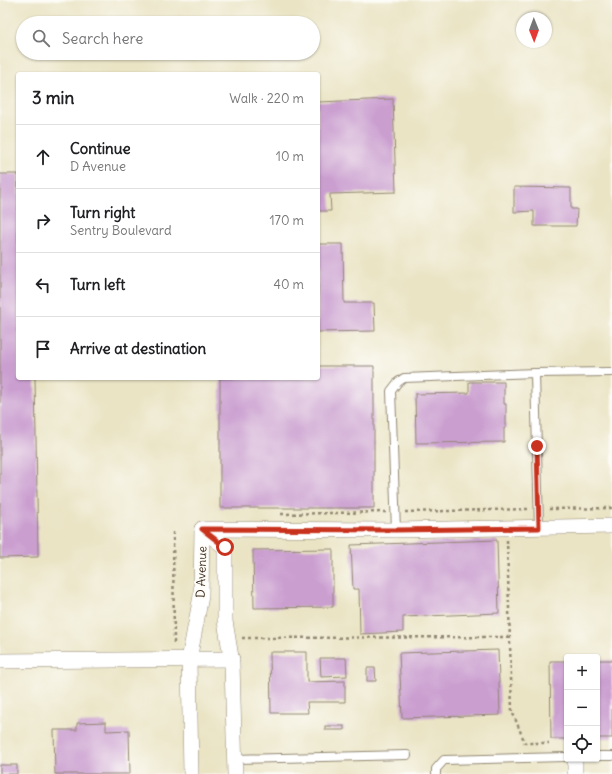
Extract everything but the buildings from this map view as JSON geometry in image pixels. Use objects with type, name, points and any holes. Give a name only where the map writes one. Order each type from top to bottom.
[{"type":"street","points":[[202,529],[396,530],[612,526]]},
{"type":"street","name":"D Avenue","points":[[202,529],[225,547],[225,621],[232,659],[235,774]]},
{"type":"street","name":"D Avenue","points":[[191,774],[189,660],[201,596],[202,529]]},
{"type":"street","points":[[0,661],[232,659]]},
{"type":"street","points":[[575,762],[575,774]]},
{"type":"lane","points":[[396,530],[391,391],[398,382],[404,378],[535,373],[612,372]]},
{"type":"lane","points":[[535,373],[539,528]]},
{"type":"lane","points":[[234,758],[407,755]]},
{"type":"lane","points":[[600,756],[612,756]]},
{"type":"lane","points":[[436,774],[436,769],[444,760],[564,757]]},
{"type":"path","points":[[506,510],[512,711],[525,743],[549,742]]},
{"type":"path","points":[[228,638],[509,637]]},
{"type":"route","points":[[225,547],[202,529],[396,530],[539,528],[537,446]]}]
